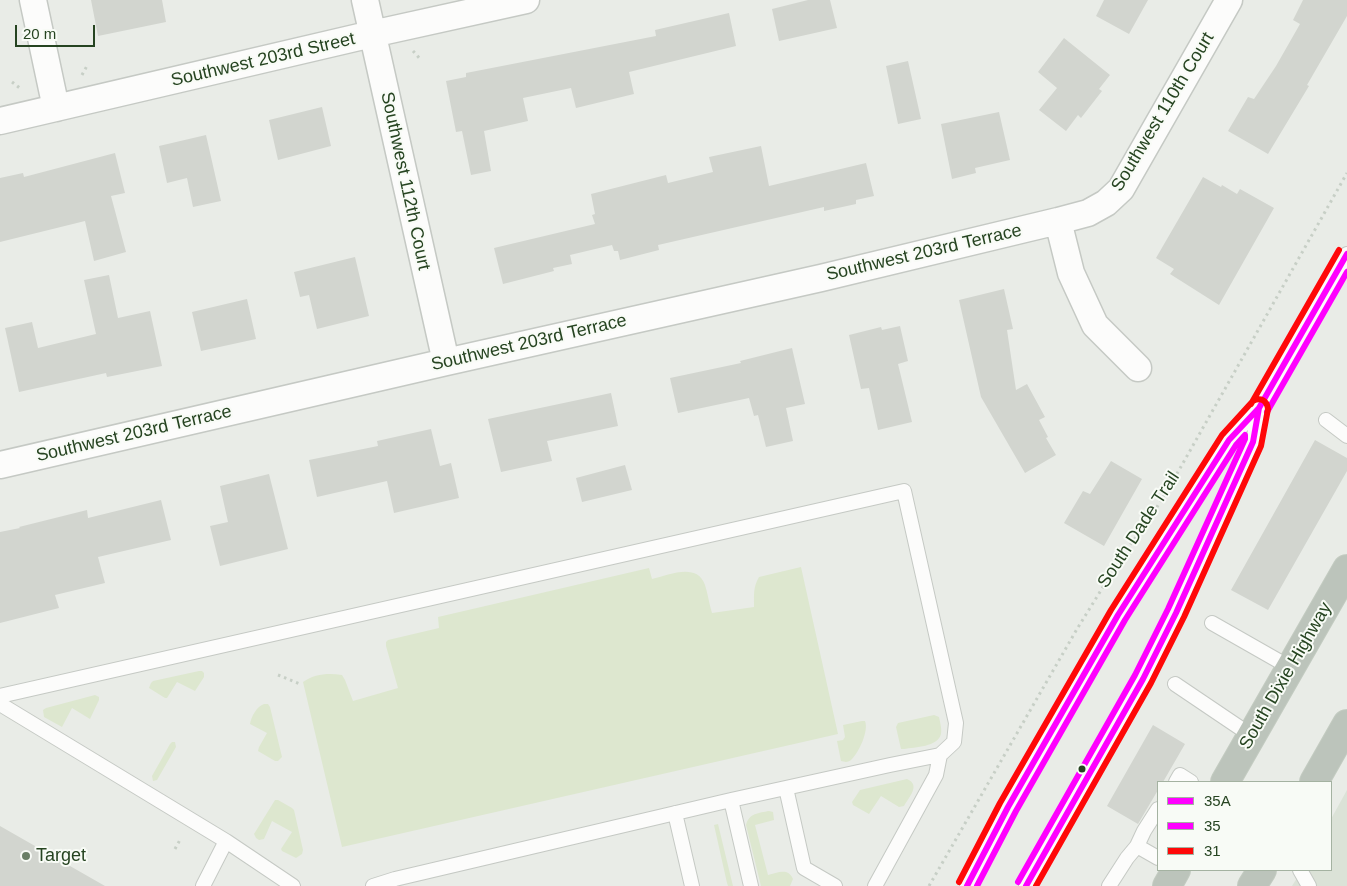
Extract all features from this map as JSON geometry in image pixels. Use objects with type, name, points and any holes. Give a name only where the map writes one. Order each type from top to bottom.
[{"type":"highway","name":"South Dixie Highway","points":[[1226,781],[1347,569]]},
{"type":"highway","points":[[1315,781],[1347,724]]},
{"type":"highway","points":[[1167,886],[1175,871]]},
{"type":"highway","points":[[1252,886],[1261,871]]},
{"type":"street","points":[[33,0],[56,108]]},
{"type":"street","name":"Southwest 112th Court","points":[[365,0],[446,362]]},
{"type":"street","name":"Southwest 203rd Street","points":[[0,121],[526,0]]},
{"type":"street","name":"Southwest 110th Court","points":[[1058,221],[1088,213],[1106,204],[1121,189],[1151,140],[1229,0]]},
{"type":"street","points":[[1058,221],[1072,272],[1095,325],[1138,368]]},
{"type":"street","name":"Southwest 203rd Terrace","points":[[0,465],[811,280],[1058,221]]},
{"type":"lane","points":[[968,886],[1008,808],[1118,615],[1229,440],[1259,408],[1347,254]]},
{"type":"lane","points":[[1026,886],[1143,679],[1176,613],[1253,442],[1259,408]]},
{"type":"lane","points":[[1326,420],[1347,436]]},
{"type":"lane","points":[[0,696],[904,491],[956,723],[954,742],[940,755],[731,800],[396,883],[373,886]]},
{"type":"lane","points":[[1212,623],[1291,668]]},
{"type":"lane","points":[[1175,684],[1252,736]]},
{"type":"lane","points":[[0,704],[226,841],[293,886]]},
{"type":"lane","points":[[875,886],[936,775],[940,755]]},
{"type":"lane","points":[[1177,781],[1180,775],[1189,781]]},
{"type":"lane","points":[[786,788],[804,868],[835,886]]},
{"type":"lane","points":[[731,800],[751,886]]},
{"type":"lane","points":[[1109,886],[1137,846],[1157,811]]},
{"type":"lane","points":[[675,813],[692,886]]},
{"type":"lane","points":[[203,886],[226,841]]},
{"type":"lane","points":[[1137,846],[1157,857]]},
{"type":"lane","points":[[1301,871],[1309,886]]},
{"type":"path","points":[[410,49],[421,60]]},
{"type":"path","points":[[82,76],[88,64]]},
{"type":"path","points":[[12,82],[22,90]]},
{"type":"path","name":"South Dade Trail","points":[[929,886],[1076,629],[1174,479],[1347,173]]},
{"type":"path","points":[[1076,629],[1082,632]]},
{"type":"path","points":[[278,675],[300,684]]},
{"type":"shaded area","points":[[1347,790],[1347,886],[1292,886],[1301,871],[1332,871],[1332,817]]},
{"type":"green space","points":[[801,567],[838,734],[342,847],[303,682],[321,675],[342,675],[353,701],[398,688],[386,646],[388,640],[439,628],[438,617],[649,568],[652,579],[682,572],[696,574],[705,585],[712,613],[754,607],[755,588],[759,577]]},
{"type":"green space","points":[[199,671],[204,673],[204,677],[195,691],[177,682],[167,698],[165,698],[149,688],[153,681]]},
{"type":"green space","points":[[95,695],[99,697],[99,700],[90,719],[72,708],[62,727],[44,717],[43,710],[46,708]]},
{"type":"green space","points":[[264,704],[268,704],[270,707],[282,757],[278,761],[258,751],[267,733],[250,724],[255,712]]},
{"type":"green space","points":[[934,715],[939,717],[940,721],[941,734],[939,738],[926,746],[901,749],[896,727],[898,723]]},
{"type":"green space","points":[[865,721],[866,730],[860,747],[851,760],[841,761],[837,741],[843,740],[845,737],[843,725]]},
{"type":"green space","points":[[172,742],[175,742],[176,747],[157,780],[153,781],[152,776]]},
{"type":"green space","points":[[907,779],[913,784],[914,788],[904,806],[899,807],[881,796],[869,814],[853,805],[852,802],[860,790]]},
{"type":"green space","points":[[275,800],[294,810],[303,850],[302,854],[296,858],[281,849],[292,832],[272,821],[264,839],[259,840],[254,834]]},
{"type":"green space","points":[[769,811],[773,812],[774,820],[755,825],[768,875],[782,872],[788,873],[793,879],[790,886],[761,886],[746,825],[752,816]]},
{"type":"green space","points":[[718,824],[733,886],[728,886],[727,883],[714,825]]},
{"type":"building","points":[[91,0],[162,0],[166,22],[98,36]]},
{"type":"building","points":[[808,0],[830,0],[837,28],[779,41],[772,9]]},
{"type":"building","points":[[1104,0],[1148,0],[1129,34],[1096,16]]},
{"type":"building","points":[[1303,0],[1347,0],[1347,16],[1307,85],[1309,86],[1268,154],[1228,131],[1248,97],[1254,99],[1276,66],[1300,24],[1293,20]]},
{"type":"building","points":[[729,13],[736,46],[629,72],[634,94],[576,108],[571,88],[523,98],[528,121],[484,131],[491,171],[471,175],[462,131],[456,132],[446,81],[466,77],[466,73],[656,36],[655,30]]},
{"type":"building","points":[[1064,38],[1110,75],[1099,89],[1102,91],[1081,118],[1078,115],[1066,131],[1039,110],[1057,88],[1038,72]]},
{"type":"building","points":[[908,61],[921,119],[898,124],[886,66]]},
{"type":"building","points":[[322,107],[331,146],[278,160],[269,120]]},
{"type":"building","points":[[999,112],[1010,160],[975,168],[976,173],[952,179],[941,124]]},
{"type":"building","points":[[206,135],[221,201],[193,207],[187,178],[167,183],[159,146]]},
{"type":"building","points":[[761,146],[769,186],[866,163],[874,196],[856,200],[856,204],[824,211],[824,207],[658,245],[659,250],[620,260],[618,251],[614,251],[612,245],[570,255],[572,264],[553,268],[554,271],[503,284],[494,248],[595,224],[592,215],[595,214],[591,194],[666,175],[668,183],[713,172],[709,157]]},
{"type":"building","points":[[115,153],[125,193],[111,196],[126,252],[94,261],[85,221],[0,242],[0,178],[23,173],[24,177]]},
{"type":"building","points":[[1203,177],[1237,194],[1240,189],[1274,208],[1219,305],[1170,274],[1174,269],[1156,258]]},
{"type":"building","points":[[355,257],[369,316],[317,329],[309,295],[300,297],[294,272]]},
{"type":"building","points":[[109,275],[118,318],[150,311],[162,366],[107,377],[106,373],[19,392],[5,328],[32,322],[38,348],[96,334],[84,280]]},
{"type":"building","points":[[1004,289],[1013,329],[1007,330],[1016,390],[1027,384],[1045,417],[1039,420],[1048,437],[1046,438],[1056,455],[1025,473],[981,397],[959,300]]},
{"type":"building","points":[[247,299],[256,339],[201,351],[192,312]]},
{"type":"building","points":[[900,326],[908,361],[898,364],[912,422],[878,430],[869,388],[861,389],[849,335],[881,327],[882,330]]},
{"type":"building","points":[[792,348],[805,404],[786,408],[793,441],[766,447],[758,415],[754,416],[749,398],[678,413],[670,378],[741,363],[740,361]]},
{"type":"building","points":[[611,393],[618,426],[547,441],[552,461],[501,472],[488,419]]},
{"type":"building","points":[[431,429],[440,466],[451,463],[459,498],[394,513],[387,481],[317,497],[309,460],[378,446],[377,441]]},
{"type":"building","points":[[1315,440],[1347,458],[1347,471],[1268,610],[1231,590]]},
{"type":"building","points":[[1111,461],[1142,479],[1104,546],[1064,523],[1083,491],[1090,494]]},
{"type":"building","points":[[625,465],[632,490],[582,502],[576,478]]},
{"type":"building","points":[[269,474],[288,549],[220,566],[210,526],[228,522],[220,486]]},
{"type":"building","points":[[161,500],[171,540],[98,557],[105,583],[55,595],[59,608],[0,623],[0,532],[87,510],[88,518]]},
{"type":"building","points":[[1153,725],[1185,744],[1164,781],[1157,781],[1157,792],[1138,824],[1107,806]]},
{"type":"building","name":"Target","points":[[0,826],[105,886],[0,886]]},
{"type":"transit line","name":"31","points":[[1251,404],[1339,250]]},
{"type":"transit line","name":"35A","points":[[1259,408],[1347,254]]},
{"type":"transit line","name":"35","points":[[1267,412],[1347,272]]},
{"type":"transit line","name":"31","points":[[959,882],[1000,803],[1111,610],[1222,435],[1253,401],[1263,400],[1268,409],[1261,446],[1184,617],[1151,683],[1036,886]]},
{"type":"transit line","name":"35A","points":[[967,886],[1008,807],[1118,615],[1229,440],[1259,408],[1253,442],[1176,613],[1143,679],[1026,886]]},
{"type":"transit line","name":"35","points":[[977,886],[1016,811],[1125,620],[1236,445],[1245,435],[1245,439],[1168,609],[1135,675],[1018,882]]},
{"type":"place","name":"Target","points":[[26,856]]}]
